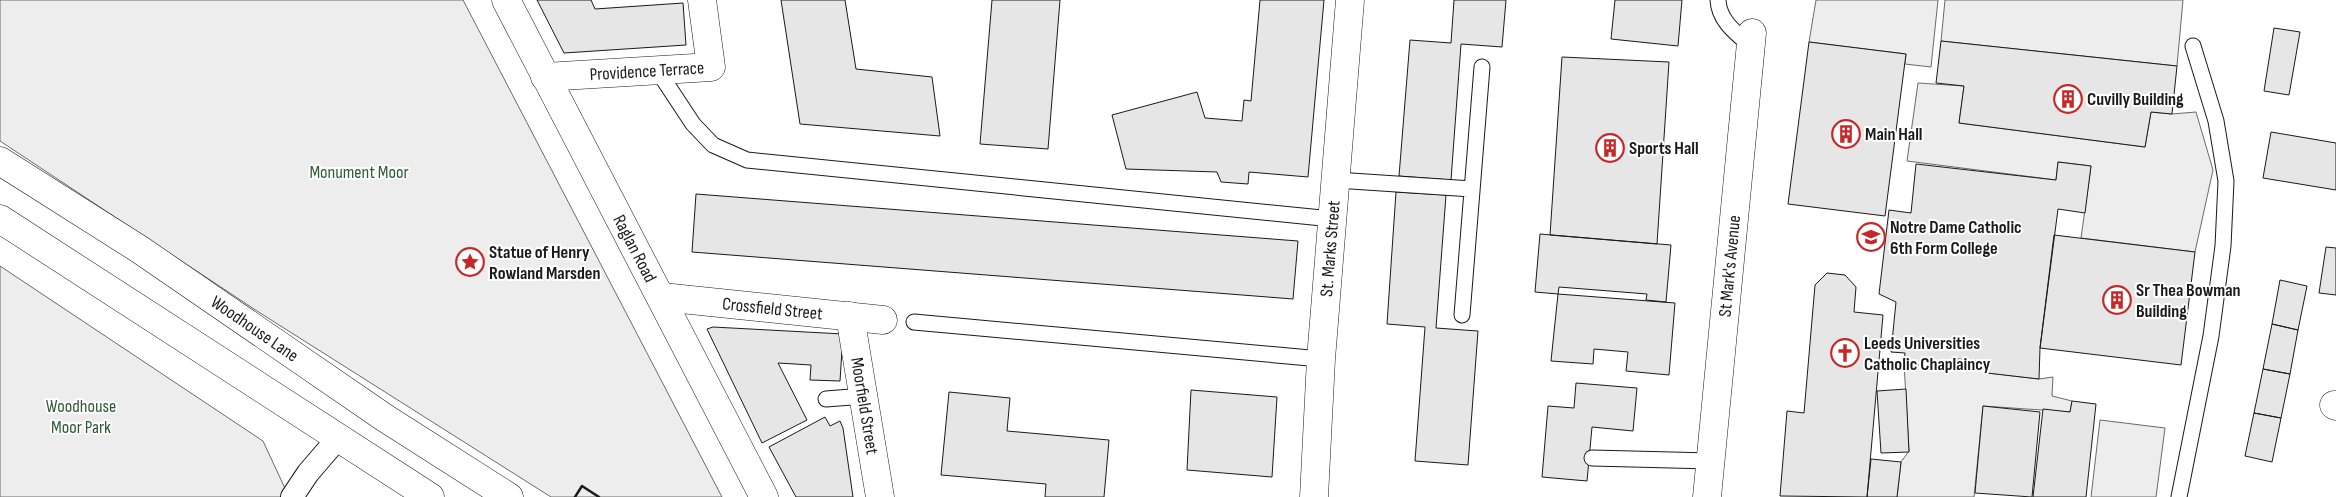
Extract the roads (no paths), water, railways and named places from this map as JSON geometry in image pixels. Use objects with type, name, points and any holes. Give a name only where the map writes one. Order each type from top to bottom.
[{"type":"main road","name":"Raglan Road","points":[[506,0],[662,297],[764,497]]},
{"type":"main road","name":"Providence Terrace","points":[[545,77],[711,67],[702,0]]},
{"type":"main road","name":"St. Marks Street","points":[[1314,497],[1321,359],[1350,0]]},
{"type":"main road","name":"St Mark's Avenue","points":[[1707,497],[1752,40]]},
{"type":"main road","name":"Woodhouse Lane","points":[[0,161],[139,249],[385,418],[509,497]]},
{"type":"main road","points":[[0,219],[430,497]]},
{"type":"main road","name":"Crossfield Street","points":[[662,297],[883,320]]},
{"type":"main road","name":"Moorfield Street","points":[[850,316],[880,497]]},
{"type":"street","points":[[292,497],[308,473],[339,437]]},
{"type":"lane","points":[[1718,0],[1718,8],[1727,25],[1752,40]]},
{"type":"lane","points":[[2179,497],[2211,336],[2223,246],[2226,181],[2216,120],[2193,46]]},
{"type":"lane","points":[[1462,316],[1482,67]]},
{"type":"lane","points":[[658,70],[693,124],[713,145],[746,160],[1332,219]]},
{"type":"lane","points":[[1336,180],[1472,189]]},
{"type":"lane","points":[[914,322],[1321,359]]},
{"type":"lane","points":[[826,399],[864,396]]},
{"type":"lane","points":[[1592,458],[1711,461]]},
{"type":"place","name":"Cuvilly Building","points":[[2068,99]]},
{"type":"place","name":"Main Hall","points":[[1846,134]]},
{"type":"place","name":"Sports Hall","points":[[1610,148]]},
{"type":"place","name":"Notre Dame Catholic 6th Form College","points":[[1871,237]]},
{"type":"place","name":"Statue of Henry Rowland Marsden","points":[[470,262]]},
{"type":"place","name":"Sr Thea Bowman Building","points":[[2117,300]]},
{"type":"place","name":"Leeds Universities Catholic Chaplaincy","points":[[1845,353]]},
{"type":"park label","name":"Monument Moor","points":[[359,172]]},
{"type":"park label","name":"Woodhouse Moor Park","points":[[81,416]]}]
